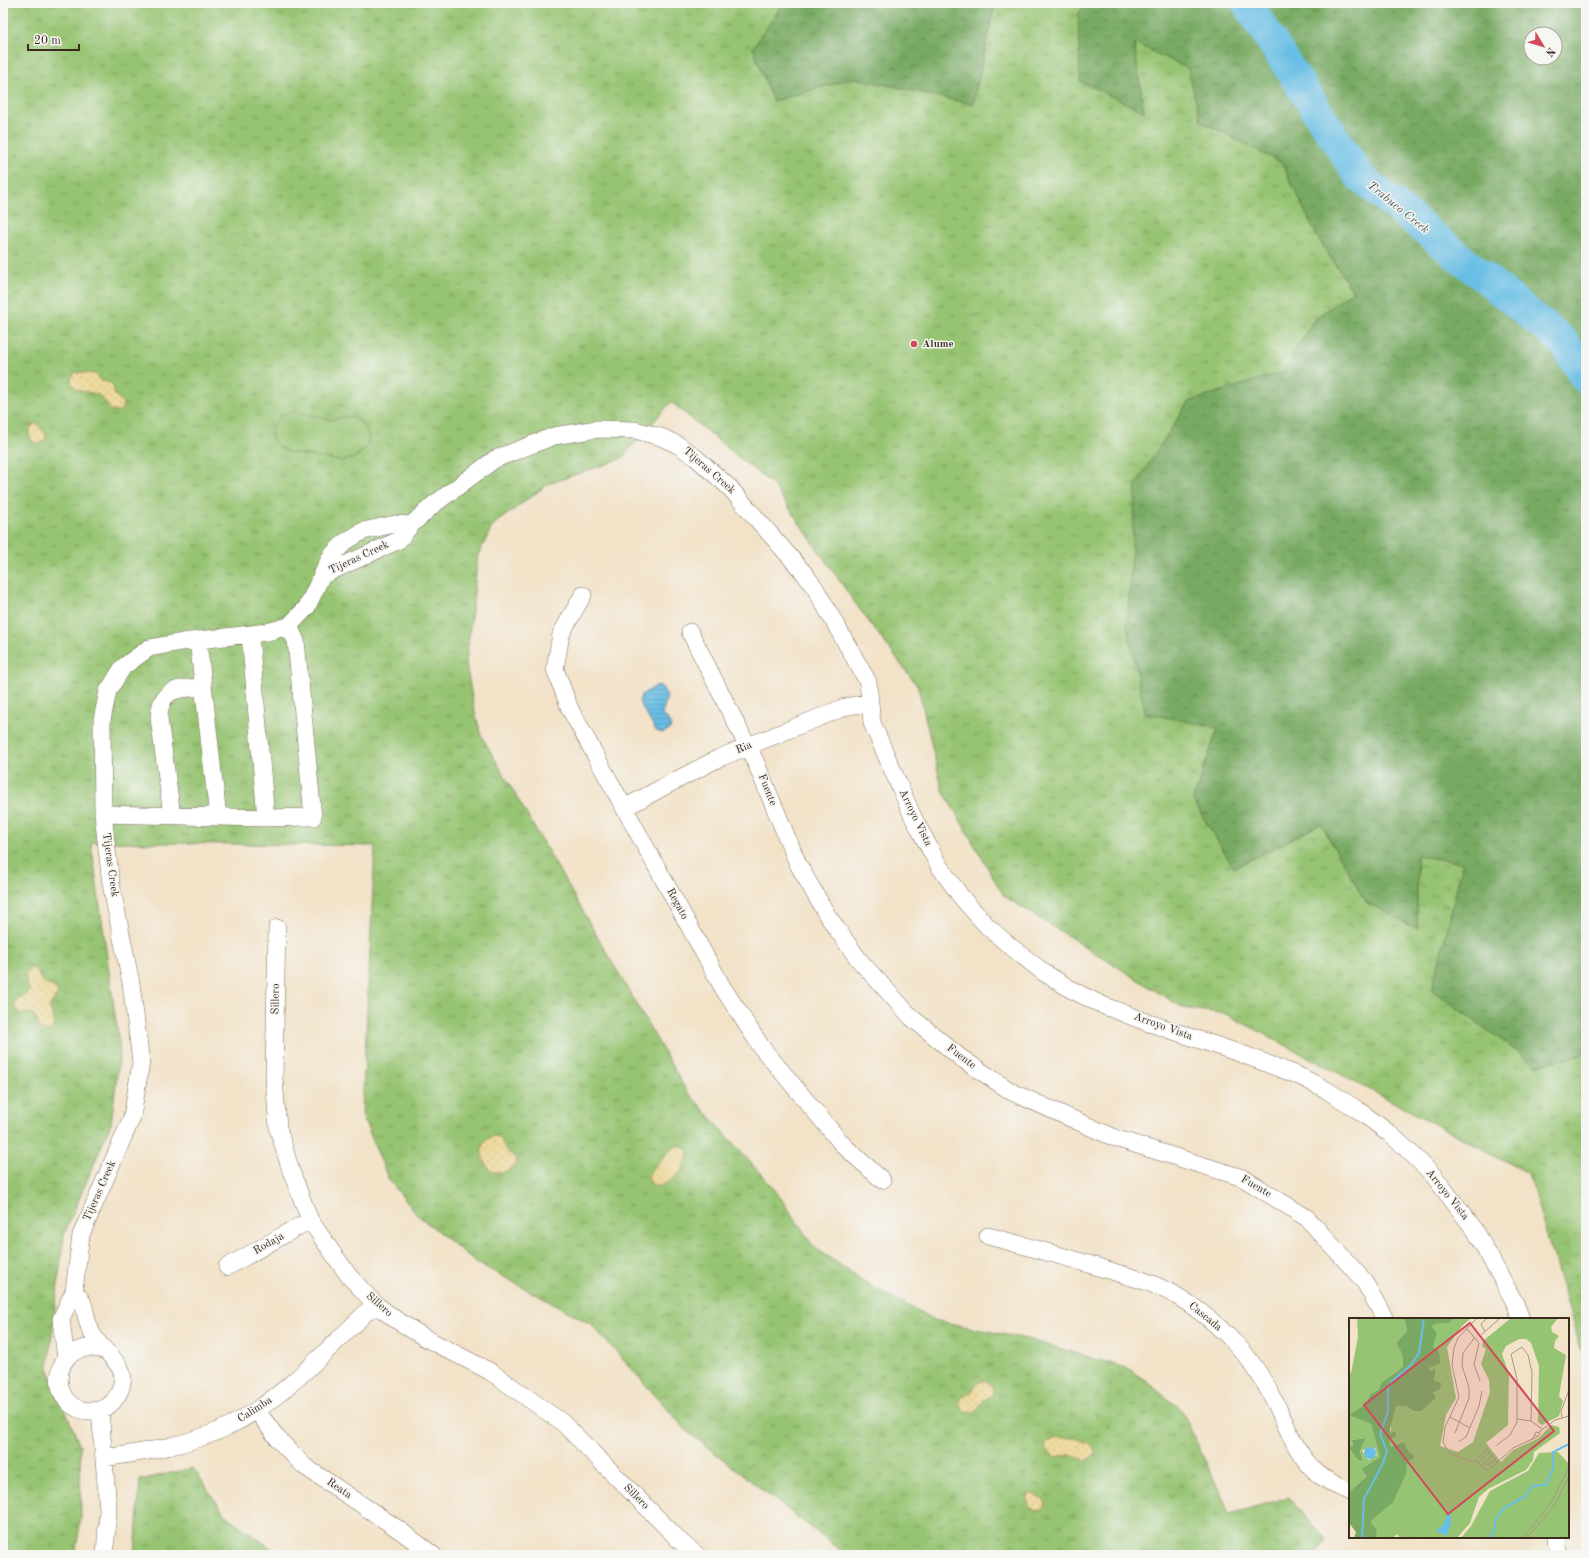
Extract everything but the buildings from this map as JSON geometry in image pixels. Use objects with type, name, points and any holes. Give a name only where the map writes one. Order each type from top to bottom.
[{"type":"street","name":"Tijeras Creek","points":[[323,575],[399,540],[410,525],[433,505],[495,459],[554,436],[597,429],[635,430],[661,437],[678,445],[696,457],[729,487],[804,573],[815,588],[868,682]]},
{"type":"street","name":"Tijeras Creek","points":[[66,1359],[61,1319],[74,1291],[81,1235],[132,1118],[141,1062],[131,983],[111,884],[103,814],[102,720],[108,691],[123,667],[149,648],[198,640],[250,635],[289,626],[307,607],[331,556],[345,542],[363,531],[395,524],[410,525]]},
{"type":"street","name":"Regato","points":[[583,596],[561,634],[555,669],[570,708],[723,988],[762,1048],[843,1145],[882,1180]]},
{"type":"street","points":[[103,814],[266,818],[313,817],[296,641],[289,626]]},
{"type":"street","name":"Fuente","points":[[690,632],[756,763],[798,864],[827,915],[859,960],[911,1017],[961,1058],[1012,1092],[1115,1138],[1243,1178],[1307,1218],[1364,1281],[1384,1318]]},
{"type":"street","points":[[250,635],[266,818]]},
{"type":"street","points":[[198,640],[218,817]]},
{"type":"street","name":"Arroyo Vista","points":[[868,682],[872,723],[913,817],[939,866],[962,898],[987,926],[1043,972],[1072,990],[1102,1005],[1148,1023],[1242,1054],[1297,1075],[1358,1110],[1389,1133],[1432,1175],[1475,1230],[1515,1303],[1521,1318]]},
{"type":"street","points":[[172,816],[159,718],[160,707],[163,698],[171,692],[180,689],[203,687]]},
{"type":"street","name":"Ria","points":[[624,808],[681,777],[747,746],[844,708],[870,702]]},
{"type":"street","name":"Sillero","points":[[277,928],[274,1078],[278,1128],[291,1171],[310,1220],[349,1276],[375,1304],[395,1319],[427,1339],[491,1372],[563,1423],[677,1538],[697,1555]]},
{"type":"street","name":"Rodaja","points":[[228,1268],[310,1220]]},
{"type":"street","name":"Cascada","points":[[988,1236],[1064,1256],[1156,1286],[1184,1300],[1209,1319],[1237,1345],[1257,1371],[1275,1402],[1290,1436],[1301,1454],[1316,1472],[1337,1487],[1349,1492]]},
{"type":"street","points":[[74,1291],[82,1301],[92,1334],[104,1350],[118,1363],[122,1372],[120,1391],[116,1399],[109,1406],[90,1412],[80,1410],[71,1405],[64,1398],[58,1378],[61,1368],[66,1359],[74,1352],[84,1348],[104,1350]]},
{"type":"street","name":"Calimba","points":[[104,1458],[175,1446],[229,1427],[257,1411],[288,1387],[375,1304]]},
{"type":"street","points":[[100,1410],[108,1509],[106,1555]]},
{"type":"street","name":"Reata","points":[[257,1411],[278,1439],[304,1466],[398,1529],[433,1555]]},
{"type":"street","points":[[1557,1538],[1559,1555]]},
{"type":"green space","points":[[3,3],[775,3],[780,9],[753,48],[773,101],[855,78],[973,104],[995,3],[1086,3],[1078,15],[1144,112],[1134,43],[1188,68],[1201,121],[1282,163],[1318,238],[1353,292],[1315,318],[1283,372],[1188,402],[1218,728],[1193,800],[1234,868],[1321,824],[1366,902],[1417,928],[1417,855],[1463,863],[1432,990],[1536,1065],[1586,1054],[1586,1366],[1528,1173],[1226,1014],[1183,1008],[1004,896],[942,789],[918,687],[855,603],[773,485],[671,402],[621,459],[548,484],[493,525],[478,555],[466,663],[473,704],[481,735],[686,1090],[776,1191],[814,1247],[868,1284],[934,1320],[1027,1339],[1130,1369],[1181,1409],[1230,1514],[1289,1497],[1325,1540],[1315,1555],[853,1555],[840,1550],[688,1432],[591,1324],[476,1262],[416,1214],[388,1178],[362,1114],[375,846],[91,842],[120,1050],[111,1124],[64,1234],[48,1368],[80,1446],[81,1518],[75,1555],[3,1555]]},
{"type":"green space","points":[[775,3],[995,3],[973,104],[855,78],[773,101],[753,48],[779,9]]},
{"type":"green space","points":[[1086,3],[1586,3],[1586,1054],[1536,1065],[1432,990],[1463,863],[1417,855],[1417,929],[1366,902],[1321,824],[1234,868],[1193,800],[1218,728],[1145,713],[1127,625],[1136,484],[1188,402],[1283,372],[1315,318],[1353,291],[1318,238],[1282,163],[1201,121],[1188,68],[1134,43],[1144,112],[1080,81],[1078,15]]},
{"type":"green space","points":[[294,411],[331,420],[342,417],[352,417],[361,422],[369,436],[368,445],[362,452],[352,459],[342,461],[288,452],[274,442],[271,436],[271,430],[278,419],[285,414]]},
{"type":"green space","points":[[193,1468],[225,1515],[280,1555],[135,1555],[140,1480]]},
{"type":"sand","points":[[75,372],[95,374],[102,381],[111,383],[114,388],[114,394],[123,403],[122,409],[118,412],[112,411],[100,396],[75,388],[71,379]]},
{"type":"sand","points":[[36,423],[46,434],[45,440],[36,444],[30,438],[29,434],[32,426]]},
{"type":"sand","points":[[32,968],[35,968],[45,984],[56,989],[58,994],[49,1007],[54,1019],[54,1025],[53,1028],[47,1031],[42,1031],[39,1028],[32,1013],[22,1014],[15,1009],[16,1001],[30,991],[25,976],[26,973]]},
{"type":"sand","points":[[497,1136],[501,1140],[505,1149],[515,1158],[516,1162],[515,1165],[505,1172],[497,1173],[486,1164],[482,1150],[484,1143],[489,1138]]},
{"type":"sand","points":[[677,1146],[681,1146],[688,1151],[685,1164],[682,1169],[675,1177],[666,1183],[660,1186],[652,1185],[648,1178],[652,1170]]},
{"type":"sand","points":[[985,1380],[994,1387],[992,1395],[983,1401],[977,1411],[970,1412],[962,1410],[959,1404],[961,1398],[971,1392],[979,1381]]},
{"type":"sand","points":[[1056,1438],[1071,1438],[1085,1441],[1093,1446],[1095,1453],[1092,1457],[1085,1460],[1070,1455],[1055,1457],[1046,1451],[1045,1446],[1049,1441]]},
{"type":"sand","points":[[1030,1493],[1044,1499],[1046,1505],[1044,1509],[1037,1511],[1029,1507],[1027,1500]]},
{"type":"water","points":[[658,685],[662,687],[667,696],[662,715],[664,718],[666,717],[671,725],[670,729],[663,733],[656,731],[639,702],[641,695]]},
{"type":"waterway","name":"Trabuco Creek","points":[[1247,3],[1360,177],[1563,341],[1586,379]]},
{"type":"place","name":"Alume","points":[[914,344]]}]
